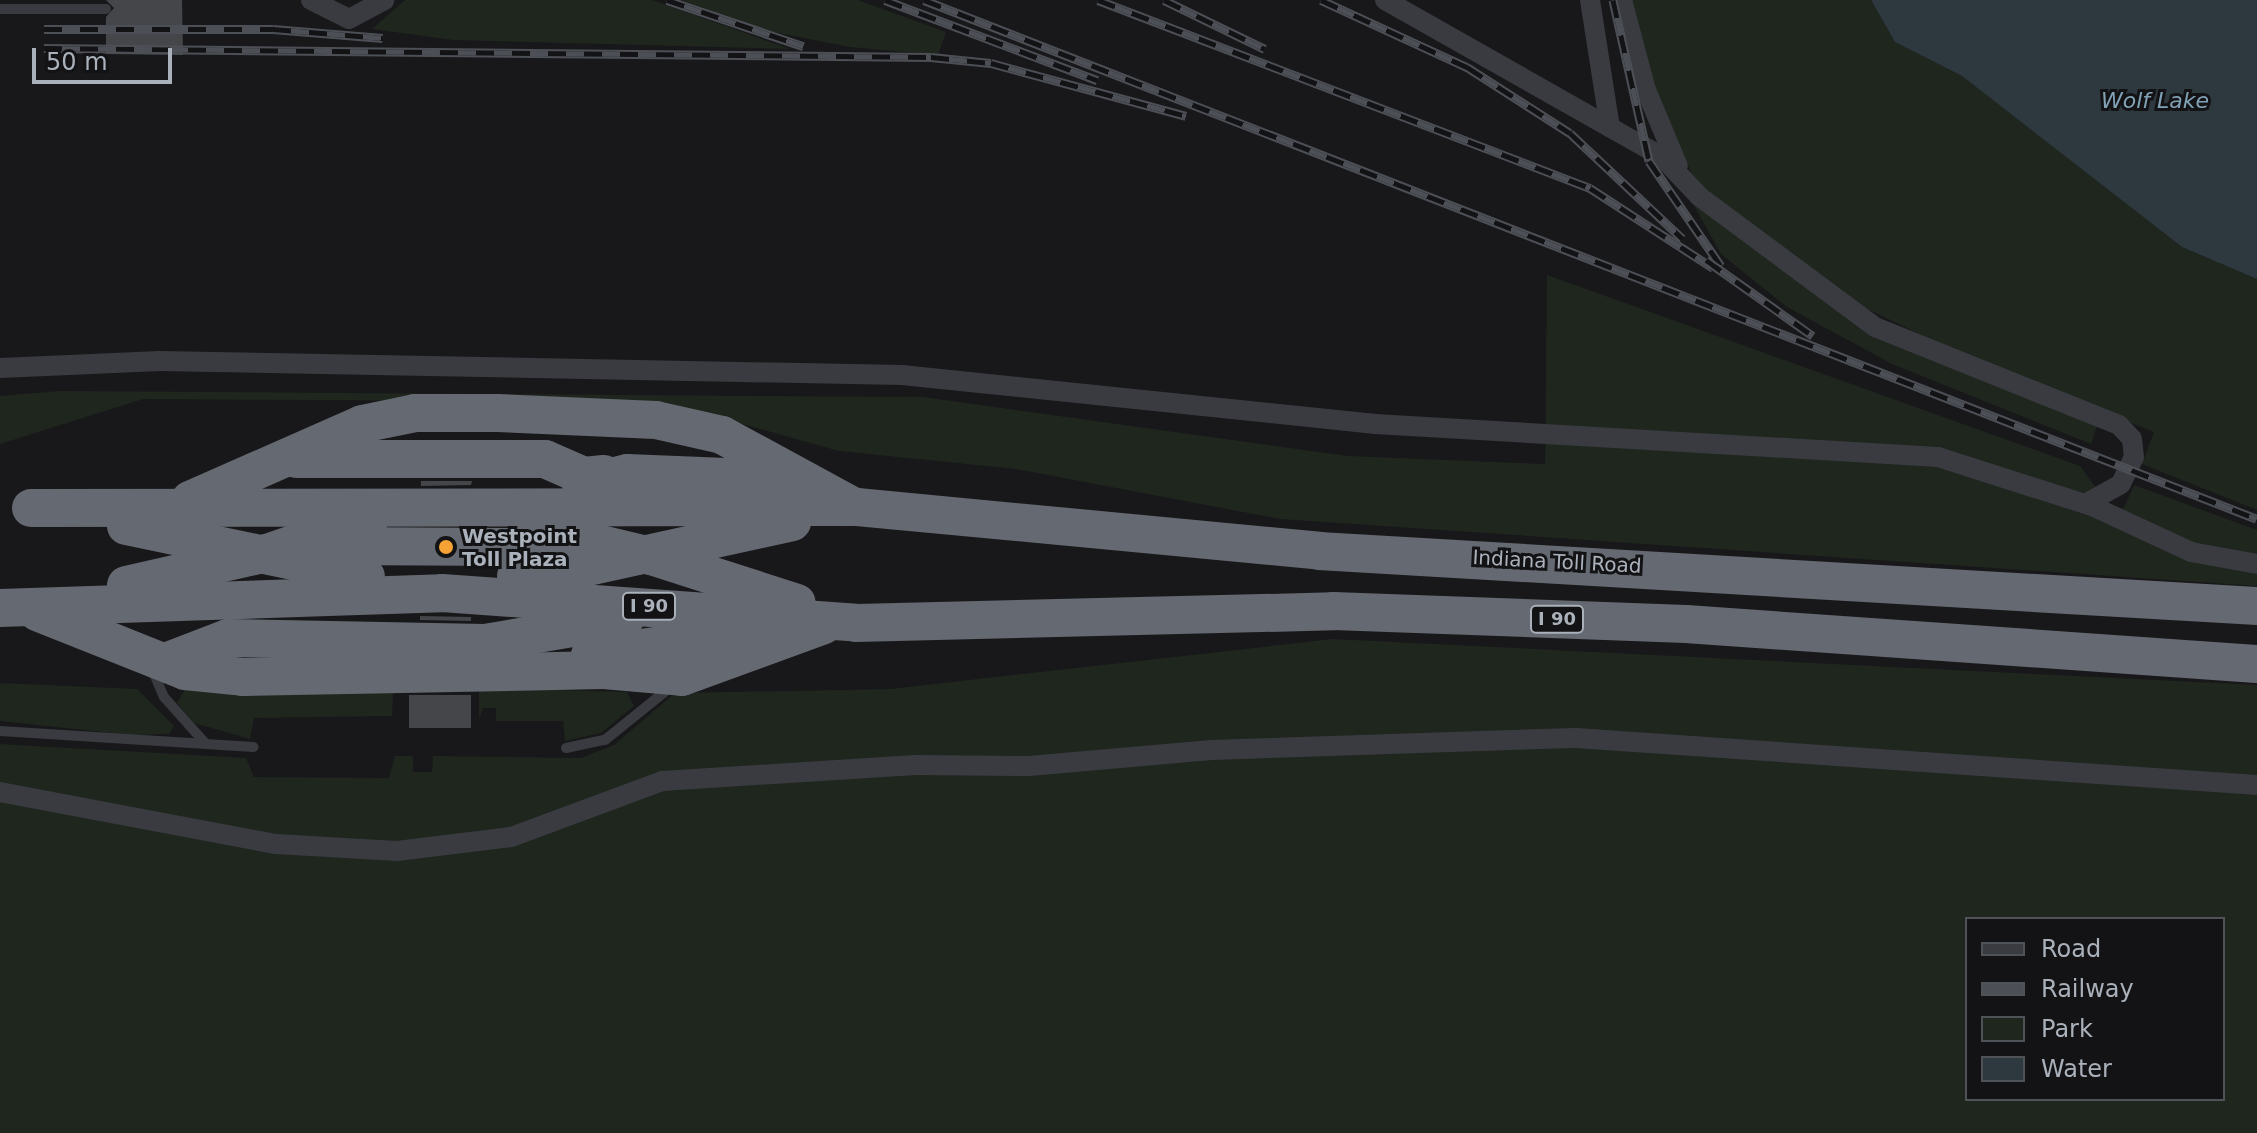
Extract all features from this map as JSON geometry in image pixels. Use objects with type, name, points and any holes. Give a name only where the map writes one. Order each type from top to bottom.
[{"type":"highway","points":[[88,520],[152,505],[208,497],[312,445],[362,424],[415,413],[570,415],[656,420],[722,435],[857,507]]},
{"type":"highway","points":[[152,505],[275,463],[545,459],[584,476],[595,477],[808,481]]},
{"type":"highway","points":[[238,483],[343,474],[371,492],[544,500],[595,477]]},
{"type":"highway","name":"I 90","points":[[10,510],[152,505],[857,507]]},
{"type":"highway","name":"I 90","points":[[651,556],[857,507]]},
{"type":"highway","name":"Indiana Toll Road","points":[[857,507],[1319,551],[2257,606]]},
{"type":"highway","name":"I 90","points":[[10,510],[88,520],[268,553]]},
{"type":"highway","name":"I 90","points":[[19,608],[268,553],[343,527],[548,527],[651,556],[846,622]]},
{"type":"highway","name":"I 90","points":[[19,608],[162,639],[482,593],[647,605],[774,624],[1333,611],[1702,625],[2257,664]]},
{"type":"highway","points":[[162,639],[249,636],[410,645],[604,627],[647,605]]},
{"type":"highway","points":[[507,634],[580,614],[647,605]]},
{"type":"highway","points":[[162,639],[259,609],[580,614]]},
{"type":"highway","points":[[162,639],[243,677],[604,670],[682,677],[794,631],[846,622]]},
{"type":"highway","points":[[507,634],[554,659],[774,624]]},
{"type":"highway","points":[[162,639],[554,659],[604,670]]},
{"type":"street","points":[[311,0],[349,19],[384,0]]},
{"type":"street","points":[[1385,0],[1662,157],[1685,181],[1875,327],[2119,425],[2132,439],[2134,457],[2121,484],[2085,504]]},
{"type":"street","points":[[1590,0],[1610,127]]},
{"type":"street","points":[[1622,0],[1646,90],[1685,181]]},
{"type":"street","points":[[0,368],[160,361],[902,375],[1375,424],[1938,457],[2085,504],[2191,552],[2257,564]]},
{"type":"street","points":[[0,792],[261,842],[397,851],[511,837],[662,781],[1211,750],[1576,738],[2257,785]]},
{"type":"lane","points":[[0,9],[106,9]]},
{"type":"lane","points":[[84,595],[162,639],[164,697],[206,744]]},
{"type":"lane","points":[[566,748],[605,740],[682,677],[774,624]]},
{"type":"lane","points":[[0,731],[253,747]]},
{"type":"green space","points":[[405,0],[652,0],[790,49],[453,40],[372,29]]},
{"type":"green space","points":[[682,0],[858,0],[946,32],[938,55],[850,47],[763,30]]},
{"type":"green space","points":[[1631,0],[1871,0],[1895,42],[1962,76],[2182,247],[2257,279],[2257,510],[2142,464],[2154,432],[1983,365],[1853,302],[1696,184],[1643,60]]},
{"type":"green space","points":[[1687,193],[1850,319],[2097,426],[2091,444],[1892,364],[1787,307],[1721,254]]},
{"type":"green space","points":[[1547,275],[2080,466],[2097,489],[2092,495],[1935,449],[1843,444],[1933,465],[2257,571],[2257,586],[1280,519],[1016,469],[839,451],[664,402],[143,399],[0,444],[0,396],[60,391],[923,397],[1348,456],[1545,464]]},
{"type":"green space","points":[[2134,485],[2257,530],[2257,559],[2197,546],[2121,514]]},
{"type":"green space","points":[[1333,639],[2257,685],[2257,1133],[0,1133],[0,744],[246,758],[254,777],[389,778],[395,756],[413,756],[413,772],[432,772],[433,756],[581,758],[614,745],[675,693],[890,689]]},
{"type":"green space","points":[[0,683],[137,689],[174,726],[169,734],[131,735],[0,721]]},
{"type":"green space","points":[[479,688],[627,692],[634,706],[601,733],[565,741],[563,721],[496,721],[496,708],[483,708],[479,720]]},
{"type":"green space","points":[[185,689],[393,691],[392,716],[254,718],[250,739],[194,723],[177,703]]},
{"type":"water","name":"Wolf Lake","points":[[1871,0],[2257,0],[2257,279],[2182,247],[1962,76],[1895,42]]},
{"type":"building","points":[[106,0],[182,0],[183,55],[106,54],[106,17],[114,8]]},
{"type":"building","points":[[421,481],[472,481],[471,485],[421,486]]},
{"type":"building","points":[[420,616],[471,617],[471,621],[420,620]]},
{"type":"building","points":[[409,695],[471,695],[471,728],[409,728]]},
{"type":"railway","points":[[667,0],[803,46]]},
{"type":"railway","points":[[885,0],[1097,80]]},
{"type":"railway","points":[[924,0],[2257,519]]},
{"type":"railway","points":[[1098,0],[1590,188],[1713,268]]},
{"type":"railway","points":[[1164,0],[1265,49]]},
{"type":"railway","points":[[1321,0],[1467,67],[1570,133],[1682,238]]},
{"type":"railway","points":[[1613,0],[1649,161],[1721,266]]},
{"type":"railway","points":[[44,29],[273,29],[383,38]]},
{"type":"railway","points":[[44,48],[931,57],[991,63],[1186,116]]},
{"type":"railway","points":[[1706,260],[1813,336]]},
{"type":"place","name":"Westpoint Toll Plaza","points":[[446,547]]}]
